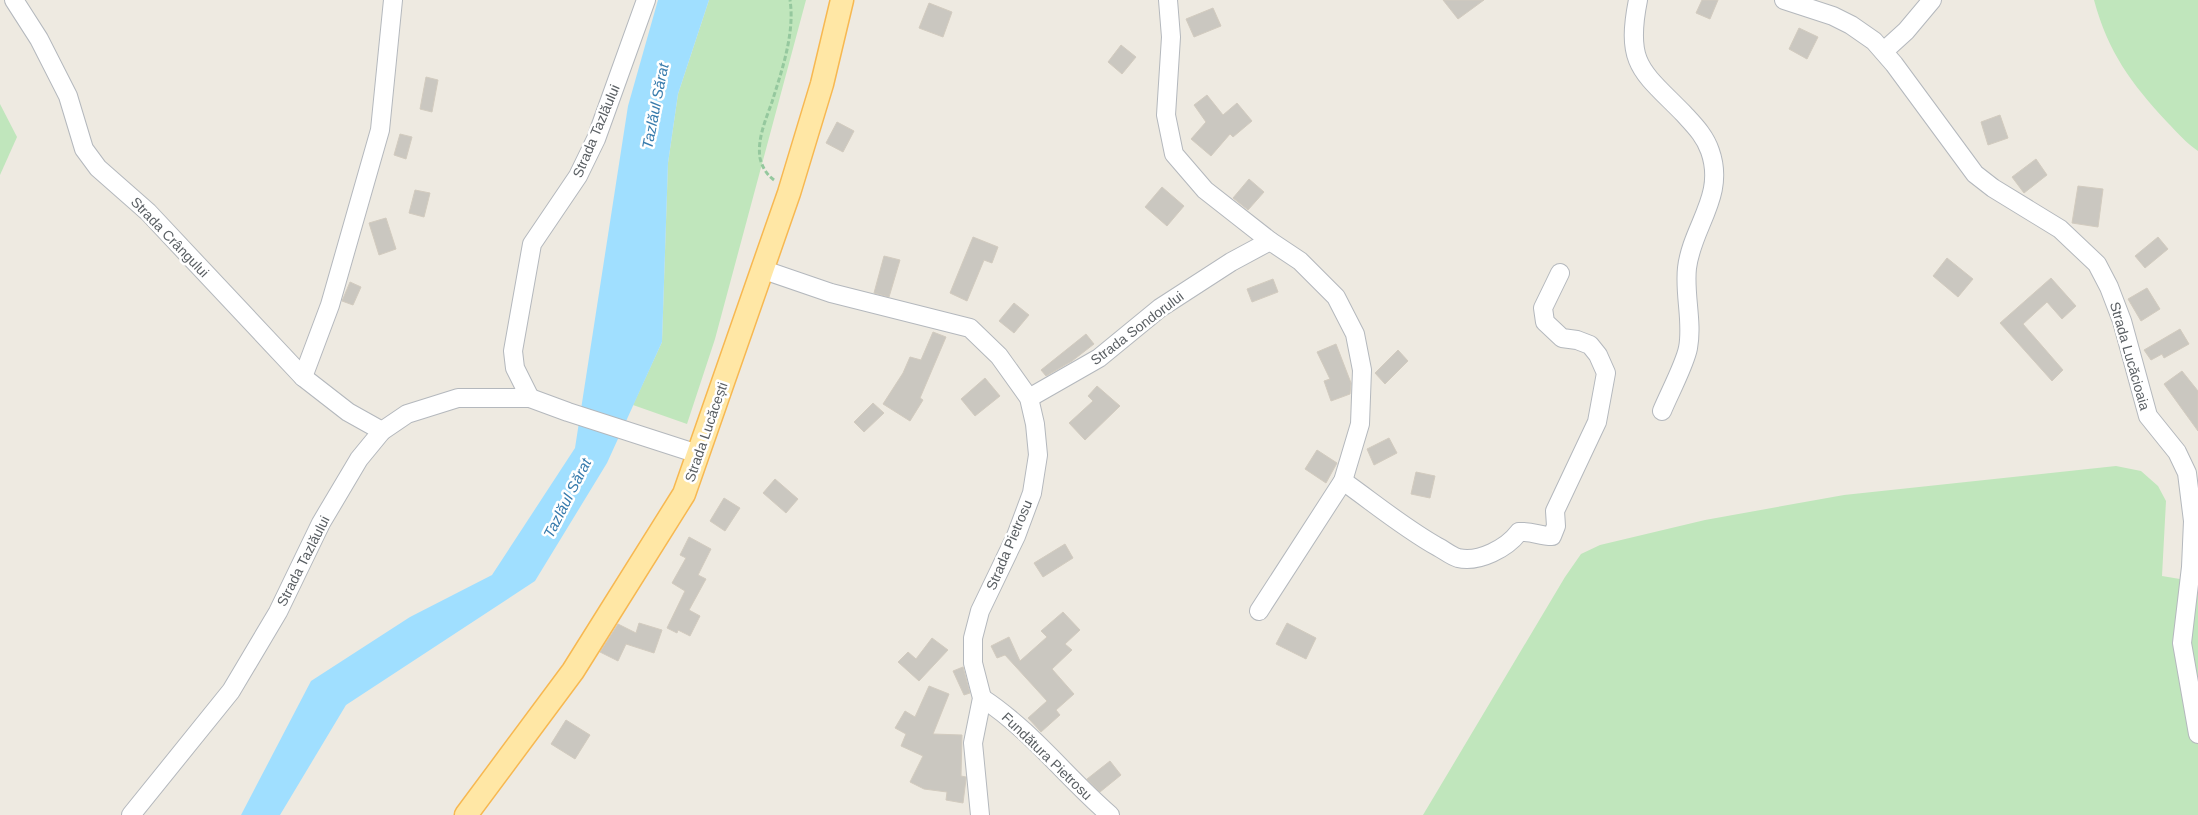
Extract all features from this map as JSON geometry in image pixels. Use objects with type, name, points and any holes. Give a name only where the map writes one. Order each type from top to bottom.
[{"type":"main road","name":"Strada Lucăcești","points":[[466,815],[573,671],[684,494],[764,270],[789,193],[822,84],[842,0]]},
{"type":"street","name":"Strada Crângului","points":[[14,0],[39,38],[68,96],[84,148],[98,168],[148,212],[302,377],[348,412],[382,430]]},
{"type":"street","points":[[302,377],[330,304],[380,130],[393,0]]},
{"type":"street","name":"Strada Tazlăului","points":[[530,398],[515,368],[513,351],[532,244],[582,169],[596,139],[646,0]]},
{"type":"street","points":[[1168,0],[1171,37],[1166,115],[1174,154],[1205,190],[1270,241],[1300,261],[1336,297],[1355,334],[1362,370],[1360,424],[1343,481],[1260,611]]},
{"type":"street","points":[[1638,0],[1633,25],[1633,40],[1639,63],[1654,86],[1696,126],[1706,139],[1715,168],[1712,200],[1696,234],[1687,268],[1688,348],[1662,411]]},
{"type":"street","name":"Strada Lucăcioaia","points":[[1784,0],[1851,25],[1884,51],[1975,174],[1992,188],[2060,229],[2087,254],[2104,276],[2122,321],[2144,409],[2153,424],[2183,462],[2191,486],[2193,522],[2191,567],[2182,643],[2198,734]]},
{"type":"street","points":[[1884,51],[1910,26],[1932,0]]},
{"type":"street","name":"Strada Sondorului","points":[[1029,398],[1099,358],[1160,308],[1231,262],[1270,241]]},
{"type":"street","name":"Strada Pietrosu","points":[[764,270],[831,293],[970,328],[999,356],[1029,398],[1038,455],[1032,493],[1019,528],[976,626],[973,663],[982,698],[973,743],[980,815]]},
{"type":"street","points":[[1343,481],[1420,537],[1458,558],[1472,558],[1498,551],[1512,541],[1518,532],[1532,531],[1542,536],[1552,536],[1556,526],[1556,512],[1597,422],[1606,373],[1598,355],[1590,345],[1577,340],[1562,338],[1545,322],[1543,308],[1560,273]]},
{"type":"street","name":"Strada Tazlăului","points":[[131,815],[231,690],[278,612],[321,523],[360,459],[382,430],[407,414],[458,398],[530,398],[698,454]]},
{"type":"street","name":"Fundătura Pietrosu","points":[[982,698],[1016,722],[1076,784],[1110,815]]},
{"type":"path","points":[[789,193],[764,170],[760,158],[760,144],[762,130],[784,61],[791,25],[790,0]]},
{"type":"green space","points":[[709,0],[806,0],[715,339],[687,424],[633,405],[662,342],[668,163],[678,94]]},
{"type":"green space","points":[[2094,0],[2198,0],[2198,151],[2167,122],[2142,94],[2122,66],[2106,36]]},
{"type":"green space","points":[[0,104],[17,137],[0,175]]},
{"type":"green space","points":[[2116,466],[2141,471],[2158,486],[2166,501],[2162,576],[2198,582],[2198,815],[1423,815],[1565,577],[1581,554],[1600,545],[1705,520],[1844,495]]},
{"type":"water","name":"Tazlăul Sărat","points":[[658,0],[709,0],[678,94],[668,163],[662,342],[607,463],[535,581],[346,705],[280,815],[241,815],[311,681],[410,617],[492,575],[575,448],[628,106]]},
{"type":"building","points":[[1443,0],[1484,0],[1458,19]]},
{"type":"building","points":[[1702,0],[1718,0],[1710,19],[1696,13]]},
{"type":"building","points":[[929,3],[952,12],[943,37],[919,28]]},
{"type":"building","points":[[1213,8],[1221,26],[1194,37],[1186,19]]},
{"type":"building","points":[[1799,28],[1818,37],[1807,59],[1789,49]]},
{"type":"building","points":[[1121,45],[1136,57],[1122,74],[1108,62]]},
{"type":"building","points":[[426,77],[438,80],[432,112],[420,109]]},
{"type":"building","points":[[1207,95],[1223,115],[1237,103],[1252,121],[1233,137],[1230,134],[1211,156],[1191,139],[1206,122],[1194,105]]},
{"type":"building","points":[[2000,115],[2008,138],[1988,145],[1981,122]]},
{"type":"building","points":[[837,122],[854,131],[843,152],[826,143]]},
{"type":"building","points":[[400,134],[412,137],[406,159],[394,155]]},
{"type":"building","points":[[2036,159],[2047,175],[2024,193],[2012,177]]},
{"type":"building","points":[[1249,179],[1264,192],[1248,210],[1233,198]]},
{"type":"building","points":[[2078,186],[2103,189],[2098,227],[2072,223]]},
{"type":"building","points":[[1162,187],[1184,206],[1167,226],[1145,207]]},
{"type":"building","points":[[415,190],[430,193],[424,217],[409,213]]},
{"type":"building","points":[[386,218],[396,249],[379,255],[369,223]]},
{"type":"building","points":[[973,237],[998,247],[992,263],[984,260],[967,301],[950,293]]},
{"type":"building","points":[[2158,237],[2168,249],[2145,268],[2135,256]]},
{"type":"building","points":[[884,256],[900,260],[889,297],[874,293]]},
{"type":"building","points":[[1947,258],[1973,279],[1958,297],[1933,276]]},
{"type":"building","points":[[2051,278],[2076,306],[2062,319],[2047,302],[2023,324],[2063,370],[2052,381],[2000,323]]},
{"type":"building","points":[[1273,279],[1278,292],[1252,302],[1247,289]]},
{"type":"building","points":[[350,282],[361,287],[353,305],[342,301]]},
{"type":"building","points":[[2147,288],[2160,309],[2141,321],[2128,299]]},
{"type":"building","points":[[1014,303],[1029,315],[1014,333],[999,321]]},
{"type":"building","points":[[2180,329],[2189,344],[2164,358],[2162,354],[2151,360],[2144,350]]},
{"type":"building","points":[[933,332],[946,337],[920,398],[923,400],[910,421],[883,404],[903,373],[910,357],[921,360]]},
{"type":"building","points":[[1086,334],[1094,344],[1072,361],[1046,376],[1041,370]]},
{"type":"building","points":[[1336,344],[1351,383],[1350,394],[1331,401],[1324,381],[1330,379],[1317,352]]},
{"type":"building","points":[[1398,350],[1408,361],[1385,384],[1375,373]]},
{"type":"building","points":[[2182,371],[2198,391],[2198,431],[2164,384]]},
{"type":"building","points":[[985,378],[1000,396],[975,416],[961,399]]},
{"type":"building","points":[[1097,386],[1120,406],[1085,440],[1069,423],[1093,401],[1088,396]]},
{"type":"building","points":[[873,403],[884,413],[864,432],[854,422]]},
{"type":"building","points":[[1389,438],[1397,453],[1374,465],[1367,449]]},
{"type":"building","points":[[1317,450],[1337,463],[1326,483],[1305,469]]},
{"type":"building","points":[[1416,472],[1435,476],[1430,498],[1411,494]]},
{"type":"building","points":[[775,479],[798,499],[786,513],[763,493]]},
{"type":"building","points":[[724,498],[740,508],[725,531],[710,521]]},
{"type":"building","points":[[689,537],[711,549],[698,575],[706,579],[689,610],[700,616],[690,636],[678,630],[677,633],[667,628],[685,591],[672,583],[686,558],[680,555]]},
{"type":"building","points":[[1065,544],[1073,558],[1043,577],[1034,563]]},
{"type":"building","points":[[1063,612],[1080,630],[1065,644],[1072,650],[1052,669],[1074,694],[1056,710],[1060,715],[1041,732],[1028,718],[1047,701],[1005,655],[997,658],[991,646],[1009,637],[1020,661],[1047,637],[1041,631]]},
{"type":"building","points":[[639,623],[662,630],[654,653],[626,644],[618,661],[600,652],[618,624],[636,633]]},
{"type":"building","points":[[1287,623],[1316,638],[1306,659],[1276,644]]},
{"type":"building","points":[[932,638],[948,650],[919,681],[898,662],[908,652],[916,659]]},
{"type":"building","points":[[963,667],[970,693],[964,695],[953,671]]},
{"type":"building","points":[[929,686],[949,694],[933,734],[962,735],[961,776],[966,777],[963,803],[946,800],[947,792],[924,789],[910,782],[923,756],[901,746],[906,734],[895,728],[905,711],[915,717]]},
{"type":"building","points":[[566,720],[590,735],[575,759],[551,744]]},
{"type":"building","points":[[1110,761],[1121,775],[1100,792],[1087,779]]}]
